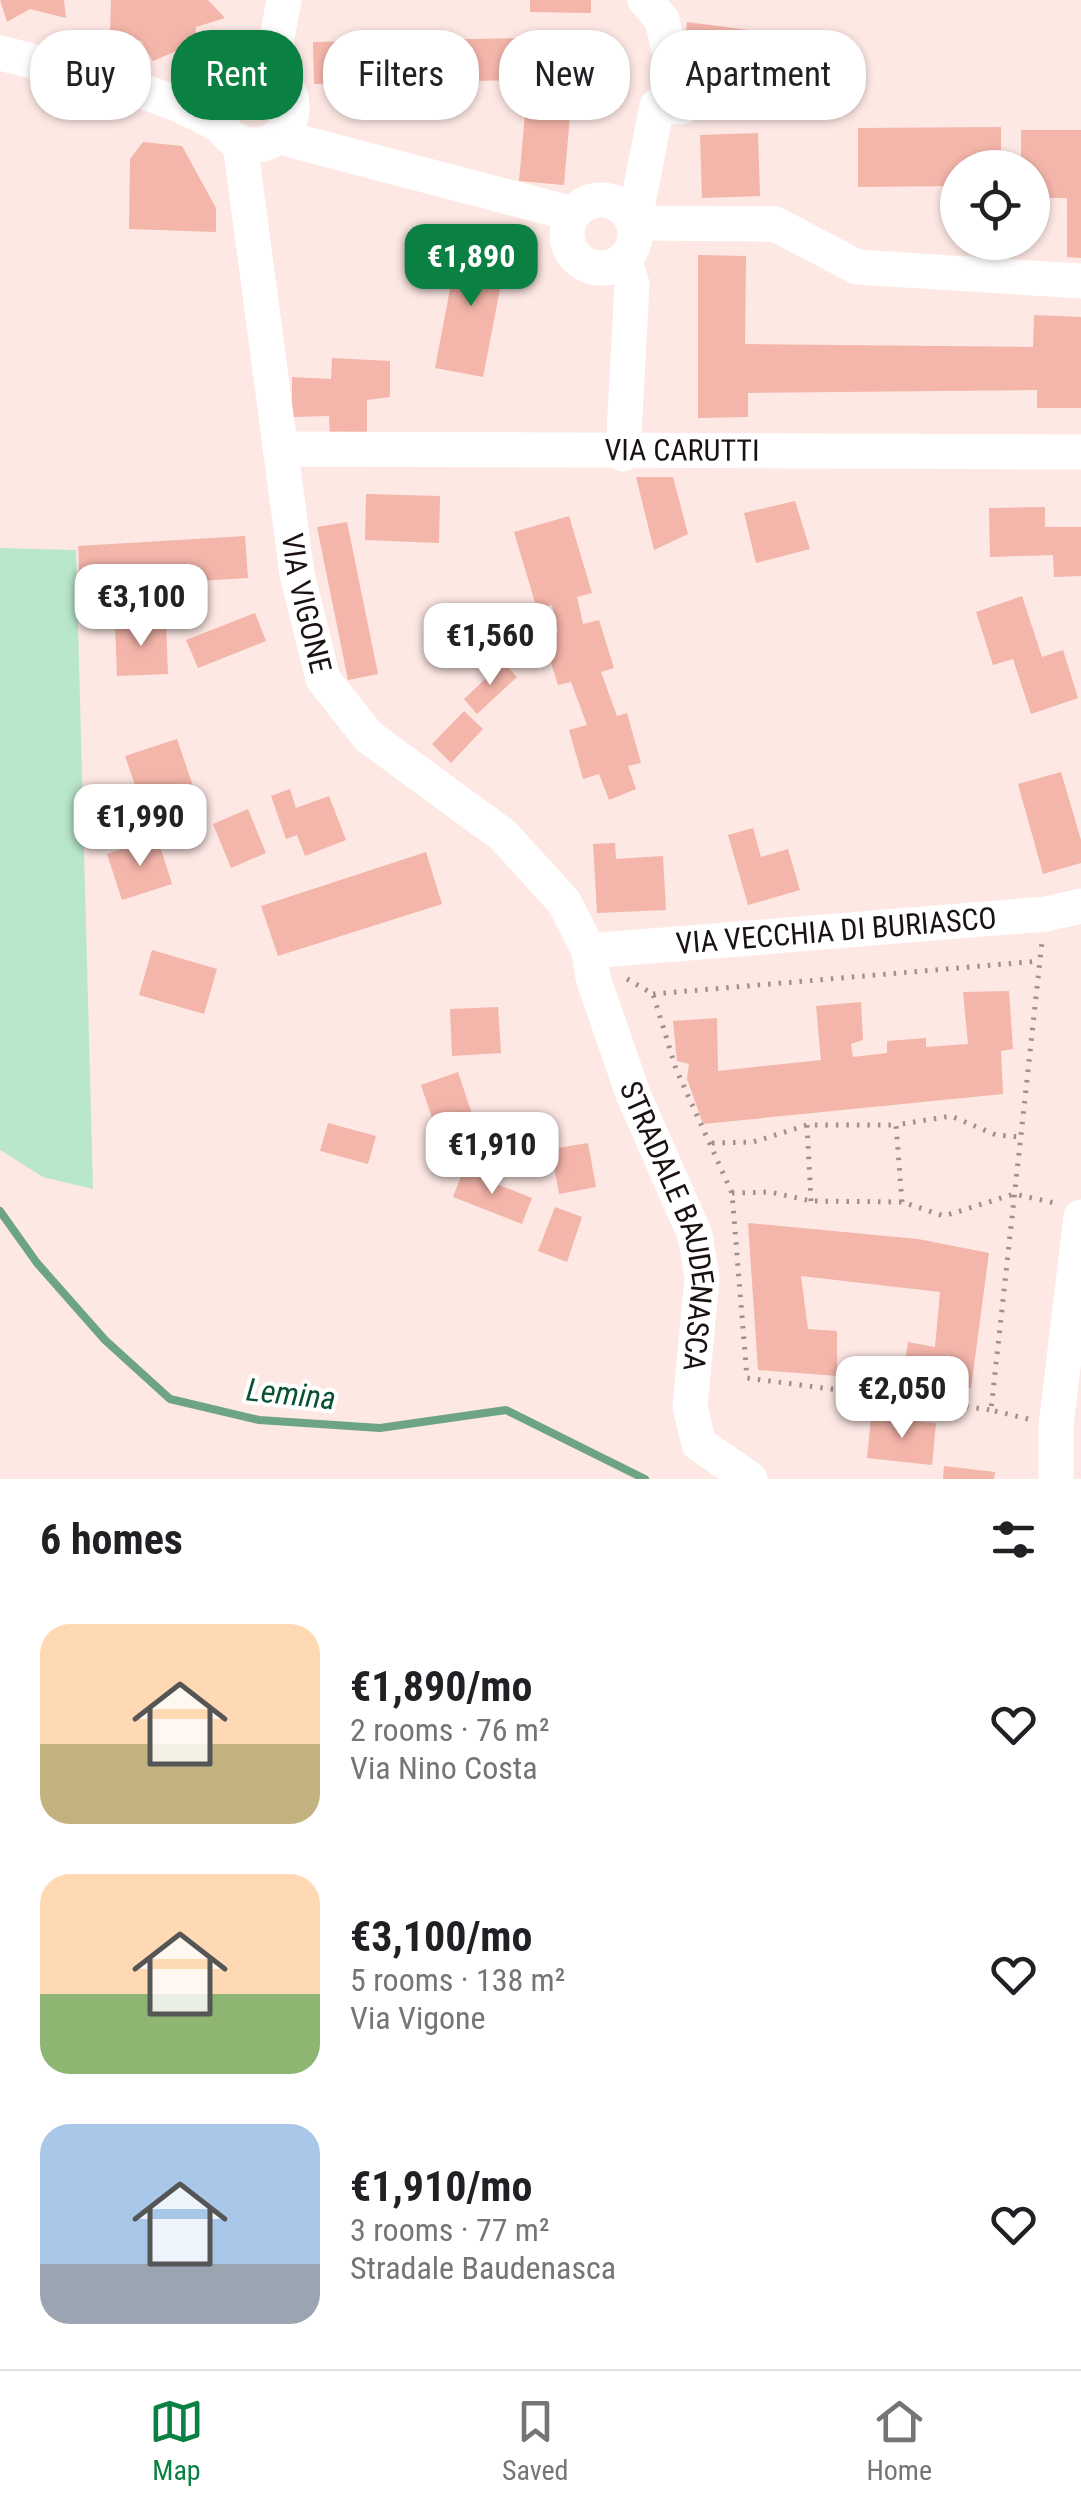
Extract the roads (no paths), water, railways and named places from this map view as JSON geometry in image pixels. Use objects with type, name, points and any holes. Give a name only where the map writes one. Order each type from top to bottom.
[{"type":"street","points":[[278,30],[284,0]]},
{"type":"street","points":[[573,214],[567,235],[575,256],[583,263],[604,268],[624,259],[634,242],[634,223],[657,106],[682,107],[662,20],[645,0]]},
{"type":"street","points":[[0,53],[171,102]]},
{"type":"street","points":[[226,120],[263,145],[283,132],[288,120]]},
{"type":"street","name":"VIA VIGONE","points":[[226,120],[282,450],[297,574],[323,679],[369,737],[503,835],[564,902],[591,965]]},
{"type":"street","points":[[283,132],[292,140],[573,214],[601,200],[621,206],[634,223]]},
{"type":"street","points":[[634,223],[775,224],[857,267],[1081,281]]},
{"type":"street","points":[[624,259],[632,284],[624,454]]},
{"type":"street","name":"VIA CARUTTI","points":[[282,450],[624,454],[1081,452]]},
{"type":"street","name":"VIA VECCHIA DI BURIASCO","points":[[591,965],[1046,914],[1081,906]]},
{"type":"street","name":"STRADALE BAUDENASCA","points":[[591,965],[633,1094],[695,1235],[702,1278],[690,1407],[699,1444],[750,1479]]},
{"type":"street","points":[[1056,1479],[1069,1432],[1073,1211]]},
{"type":"waterway","name":"Lemina","points":[[0,1211],[37,1263],[105,1340],[170,1399],[259,1420],[380,1428],[506,1410],[645,1479]]}]
